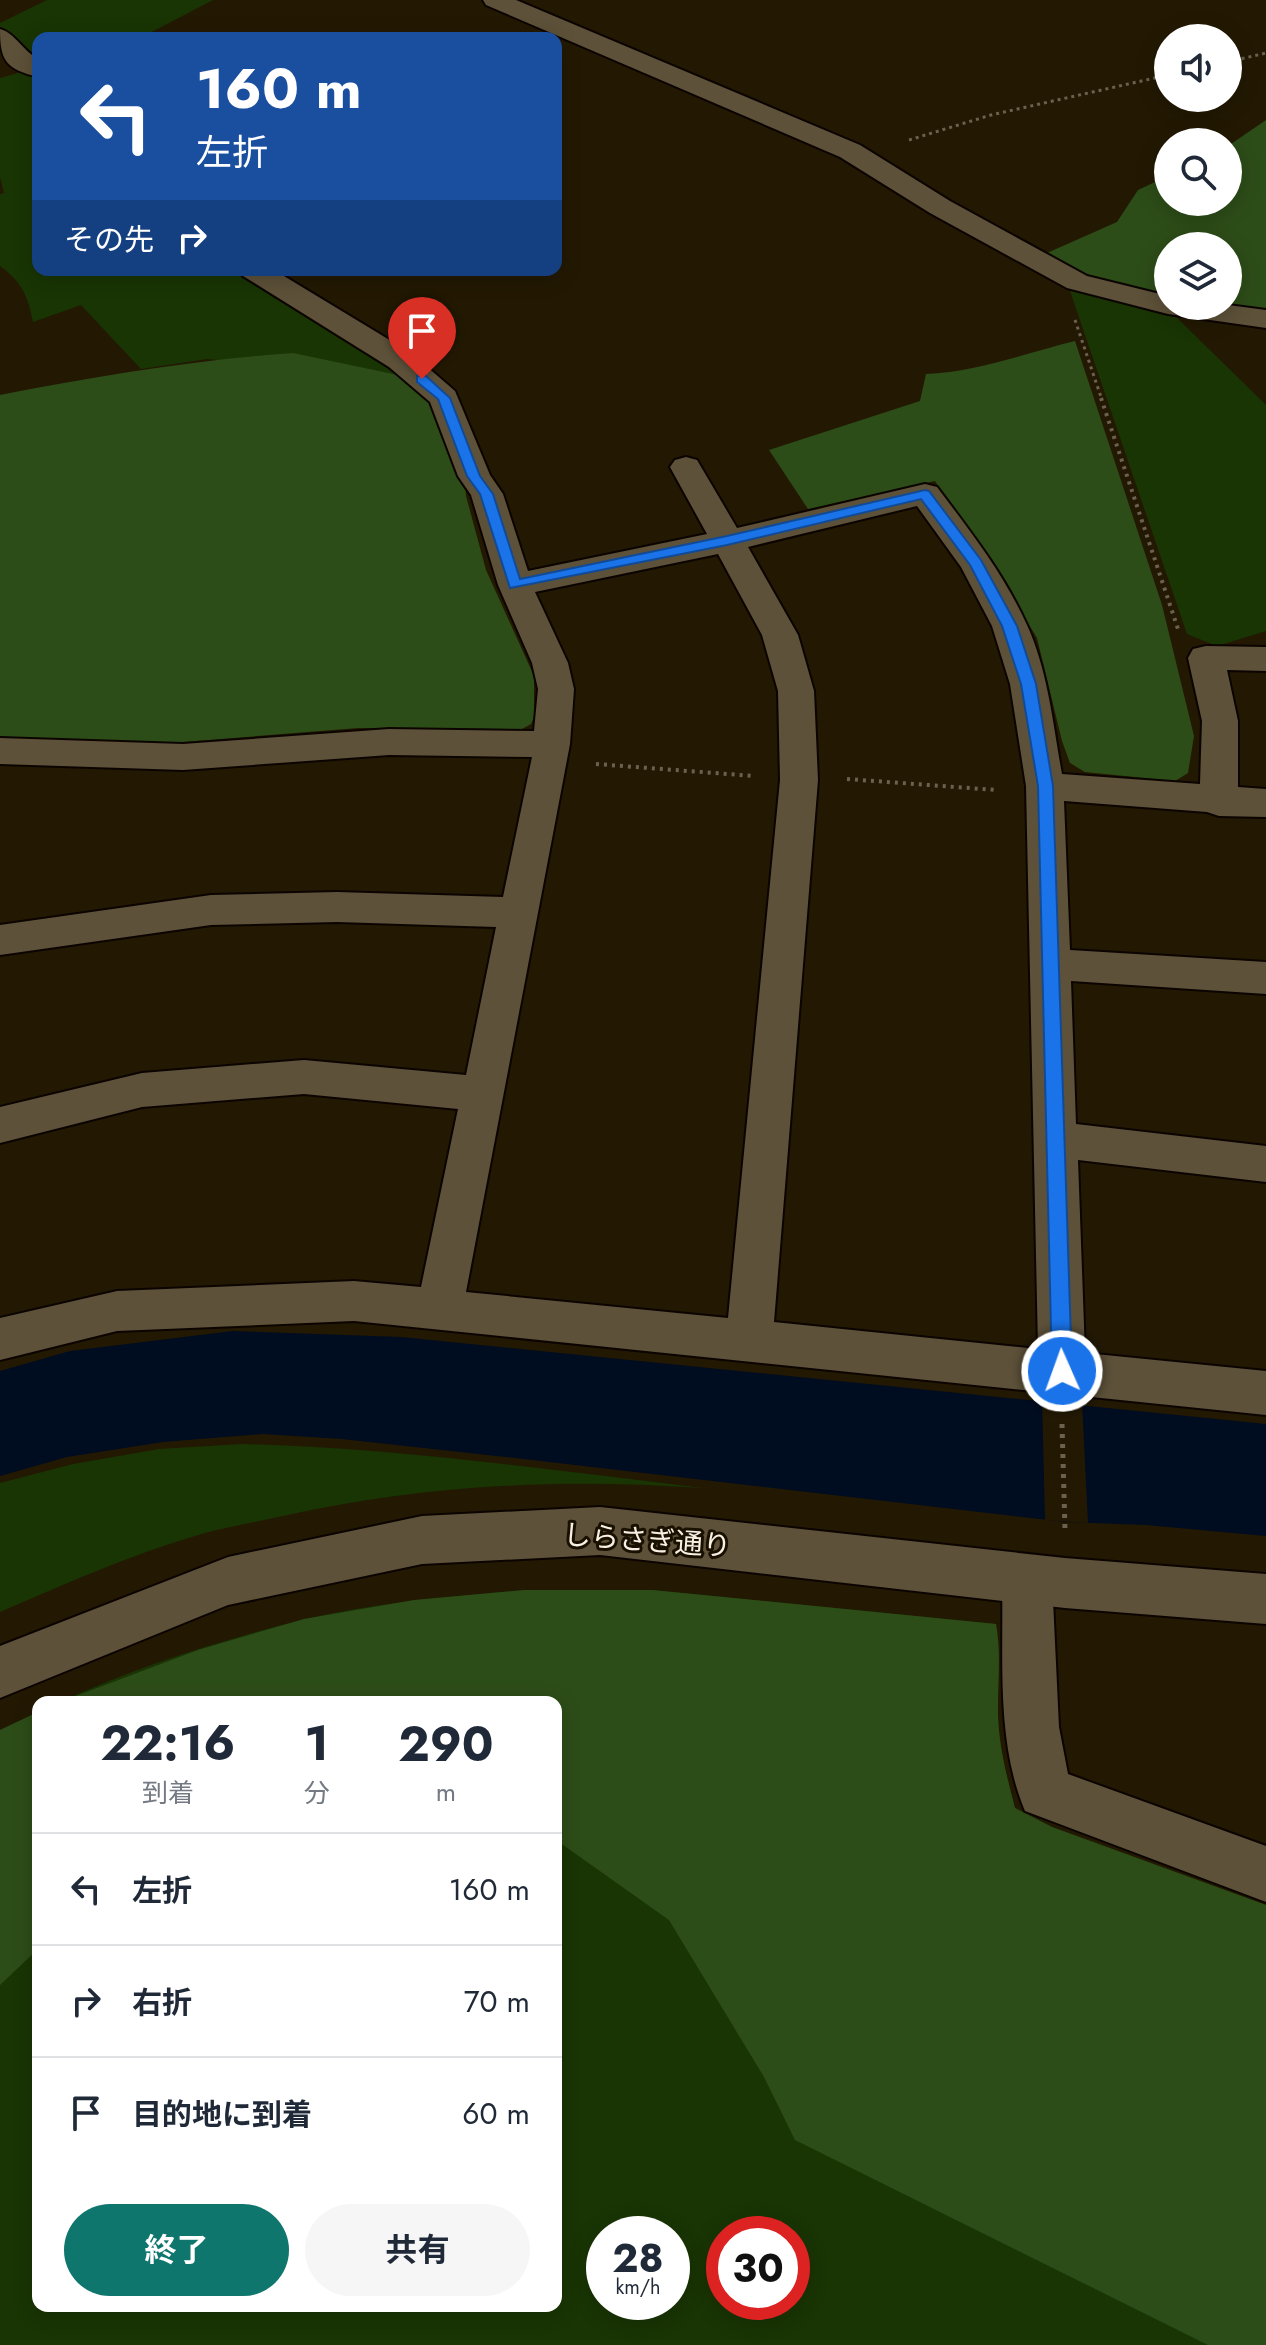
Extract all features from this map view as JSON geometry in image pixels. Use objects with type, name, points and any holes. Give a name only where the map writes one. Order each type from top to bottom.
[{"type":"street","points":[[495,0],[858,155],[940,207],[1048,267],[1090,286],[1154,302]]},
{"type":"street","points":[[0,37],[15,57],[32,66]]},
{"type":"street","points":[[263,276],[400,360],[444,398],[474,476],[487,494],[515,585],[550,663],[556,689],[551,752],[440,1308]]},
{"type":"street","points":[[1242,316],[1266,319]]},
{"type":"street","points":[[686,467],[780,635],[796,691],[798,778],[749,1340]]},
{"type":"street","points":[[515,585],[727,541],[925,494],[976,563],[1010,626],[1028,684],[1046,790],[1062,1371]]},
{"type":"street","points":[[1219,802],[1220,721],[1206,658],[1266,659]]},
{"type":"street","points":[[0,751],[183,757],[389,742],[551,752]]},
{"type":"street","points":[[1046,790],[1266,803]]},
{"type":"street","points":[[0,940],[211,910],[337,907],[519,913]]},
{"type":"street","points":[[1050,964],[1266,978]]},
{"type":"street","points":[[0,1125],[142,1090],[304,1077],[481,1094]]},
{"type":"street","points":[[1055,1139],[1266,1164]]},
{"type":"street","points":[[0,1339],[117,1311],[354,1301],[1266,1393]]},
{"type":"street","name":"しらさぎ通り","points":[[0,1672],[228,1581],[422,1540],[600,1531],[1027,1579],[1266,1599]]},
{"type":"street","points":[[1027,1579],[1032,1727],[1044,1792],[1266,1874]]},
{"type":"path","points":[[1242,59],[1266,53]]},
{"type":"path","points":[[858,155],[991,115],[1154,78]]},
{"type":"path","points":[[1048,267],[1063,284],[1180,636],[1206,658]]},
{"type":"path","points":[[551,752],[798,778],[1046,790]]},
{"type":"path","points":[[1062,1419],[1065,1522]]},
{"type":"green space","points":[[47,0],[213,0],[152,32],[32,32],[32,58],[0,30],[0,23]]},
{"type":"green space","points":[[25,71],[32,73],[32,276],[251,276],[412,378],[207,359],[141,369],[81,305],[33,322],[23,290],[0,266],[0,194],[4,193],[0,177],[0,78]]},
{"type":"green space","points":[[1266,120],[1266,314],[1242,309],[1242,232],[1154,232],[1154,296],[1097,283],[1038,257],[1117,222],[1138,190],[1154,183],[1154,216],[1242,216],[1242,136]]},
{"type":"green space","points":[[1069,288],[1154,306],[1154,320],[1179,320],[1266,405],[1266,631],[1217,646],[1187,634]]},
{"type":"green space","points":[[1075,341],[1162,605],[1194,736],[1188,773],[1175,781],[1085,772],[1070,763],[1037,638],[999,575],[935,481],[808,509],[769,450],[920,401],[926,374],[983,366]]},
{"type":"green space","points":[[293,353],[412,378],[438,407],[464,467],[466,496],[486,570],[534,676],[534,717],[531,724],[522,729],[358,728],[171,743],[0,739],[0,395],[146,370]]},
{"type":"green space","points":[[243,1444],[416,1455],[703,1488],[538,1484],[432,1492],[324,1507],[216,1530],[173,1543],[98,1570],[0,1612],[0,1483],[73,1464],[159,1449]]},
{"type":"green space","points":[[525,1590],[652,1590],[996,1624],[999,1730],[1015,1808],[1052,1827],[1266,1905],[1266,2345],[0,2345],[0,1730],[32,1715],[32,2312],[562,2312],[562,1696],[74,1696],[179,1655],[241,1636],[385,1604]]},
{"type":"green space","points":[[525,1590],[652,1590],[996,1624],[999,1730],[1015,1808],[1052,1827],[1266,1905],[1266,2345],[1208,2345],[795,2140],[764,2077],[669,1920],[562,1844],[562,1696],[76,1696],[198,1650],[304,1619],[414,1600]]},
{"type":"green space","points":[[32,1715],[32,1955],[0,1985],[0,1730]]},
{"type":"water","points":[[233,1331],[401,1337],[1266,1424],[1266,1536],[1146,1525],[1065,1522],[342,1439],[263,1434],[163,1442],[67,1457],[0,1476],[0,1371],[70,1351]]},
{"type":"pier","points":[[1042,1398],[1082,1402],[1088,1523],[1045,1520]]},
{"type":"route","points":[[422,379],[444,398],[474,476],[487,494],[515,585],[727,541],[925,494],[976,563],[1010,626],[1028,684],[1045,786],[1062,1371]]}]
